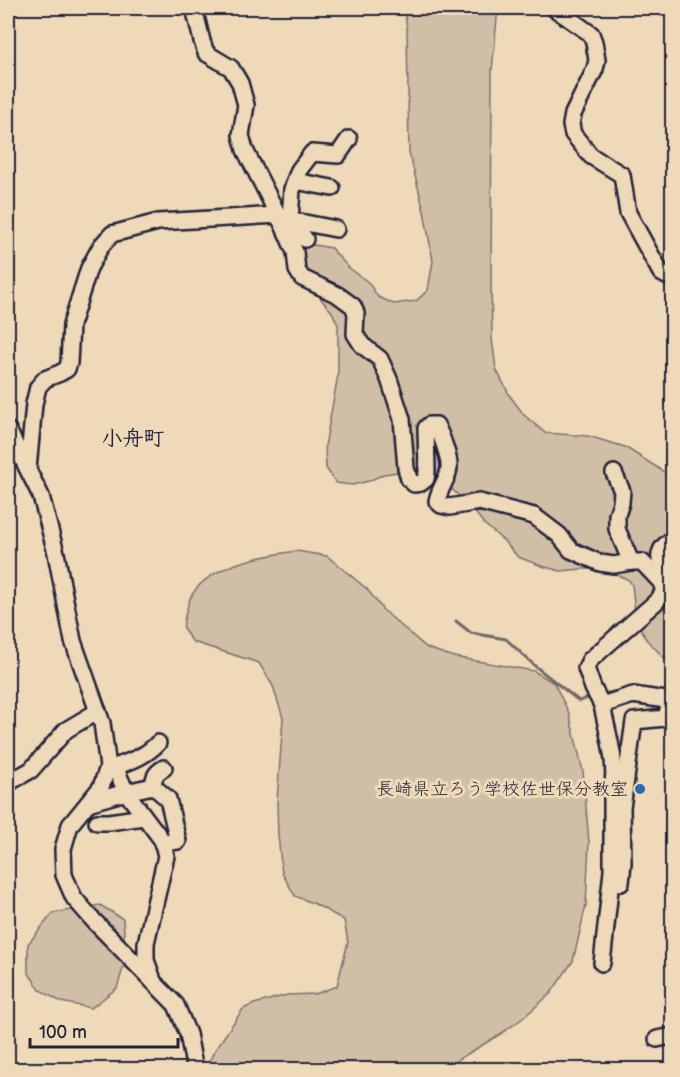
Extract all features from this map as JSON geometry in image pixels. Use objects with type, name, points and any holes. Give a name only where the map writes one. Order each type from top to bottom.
[{"type":"street","points":[[194,8],[206,53],[231,68],[240,83],[246,105],[241,135],[245,150],[284,220],[295,252],[297,270],[302,278],[338,295],[353,306],[356,313],[355,334],[362,345],[380,359],[402,419],[403,449],[409,479],[414,484],[426,479],[426,428],[429,425],[436,425],[442,435],[450,466],[438,494],[437,501],[441,505],[450,507],[479,502],[534,516],[559,535],[571,550],[600,563],[614,565],[642,562],[661,582],[664,592]]},
{"type":"street","points":[[554,8],[591,34],[597,60],[595,69],[573,114],[571,125],[573,134],[591,156],[622,176],[628,213],[661,273],[672,279]]},
{"type":"street","points":[[284,220],[299,170],[312,153],[338,155],[349,139]]},
{"type":"street","points":[[295,181],[332,188]]},
{"type":"street","points":[[284,220],[305,239]]},
{"type":"street","points":[[28,470],[34,404],[38,387],[45,379],[67,369],[71,325],[89,268],[101,246],[112,234],[158,222],[284,220],[336,229]]},
{"type":"street","points":[[8,430],[41,496],[56,553],[73,641],[102,723],[111,767],[162,843],[166,856],[146,943],[146,960],[155,984]]},
{"type":"street","points":[[614,473],[622,491],[617,515],[617,529],[631,562]]},
{"type":"street","points":[[602,963],[612,871],[614,766],[598,697],[586,668],[590,660],[657,601],[664,592],[667,578],[659,563],[659,558],[660,553],[672,540]]},
{"type":"street","points":[[659,558],[672,567]]},
{"type":"street","points":[[598,697],[633,695],[671,701],[666,718],[634,721],[622,808],[623,863],[617,916]]},
{"type":"street","points":[[8,783],[31,770],[66,730],[98,711]]},
{"type":"street","points":[[158,743],[140,758],[111,767],[100,787],[70,825],[63,849],[64,874],[74,898],[176,1005],[188,1034],[195,1070]]},
{"type":"street","points":[[153,786],[154,776],[164,768]]},
{"type":"street","points":[[88,803],[153,786]]},
{"type":"street","points":[[153,786],[168,799],[178,841],[162,843]]},
{"type":"street","points":[[97,822],[144,817]]},
{"type":"shaded area","points":[[404,8],[498,8],[492,70],[491,285],[492,339],[496,369],[510,396],[524,415],[545,433],[588,436],[625,447],[672,477],[672,666],[646,639],[636,619],[632,585],[629,580],[603,569],[561,571],[518,557],[446,484],[421,474],[406,471],[384,474],[352,485],[336,483],[326,468],[325,446],[338,375],[338,325],[304,270],[300,246],[314,245],[331,248],[348,267],[368,282],[378,297],[394,304],[416,301],[428,290],[433,261],[424,211],[409,152],[407,29]]},
{"type":"shaded area","points":[[8,287],[12,369],[8,392]]},
{"type":"shaded area","points":[[296,551],[327,556],[367,589],[383,610],[427,648],[454,657],[534,671],[554,683],[569,713],[583,771],[589,843],[586,905],[573,961],[551,993],[523,1018],[451,1064],[439,1069],[205,1069],[243,1009],[287,995],[315,994],[337,986],[348,942],[344,920],[295,896],[282,873],[277,802],[283,718],[273,686],[259,663],[193,642],[186,634],[184,627],[184,619],[191,597],[200,584],[211,576],[238,563]]},
{"type":"shaded area","points":[[100,905],[123,919],[126,959],[117,988],[91,1008],[61,1002],[40,990],[28,972],[28,944],[53,913]]},
{"type":"waterway","points":[[456,621],[471,633],[506,639],[535,666],[579,701],[591,697]]},
{"type":"waterway","points":[[603,694],[632,688]]},
{"type":"waterway","points":[[665,693],[672,692]]},
{"type":"place","name":"長崎県立ろう学校佐世保分教室","points":[[640,789]]},
{"type":"district","name":"小舟町","points":[[133,438]]}]
